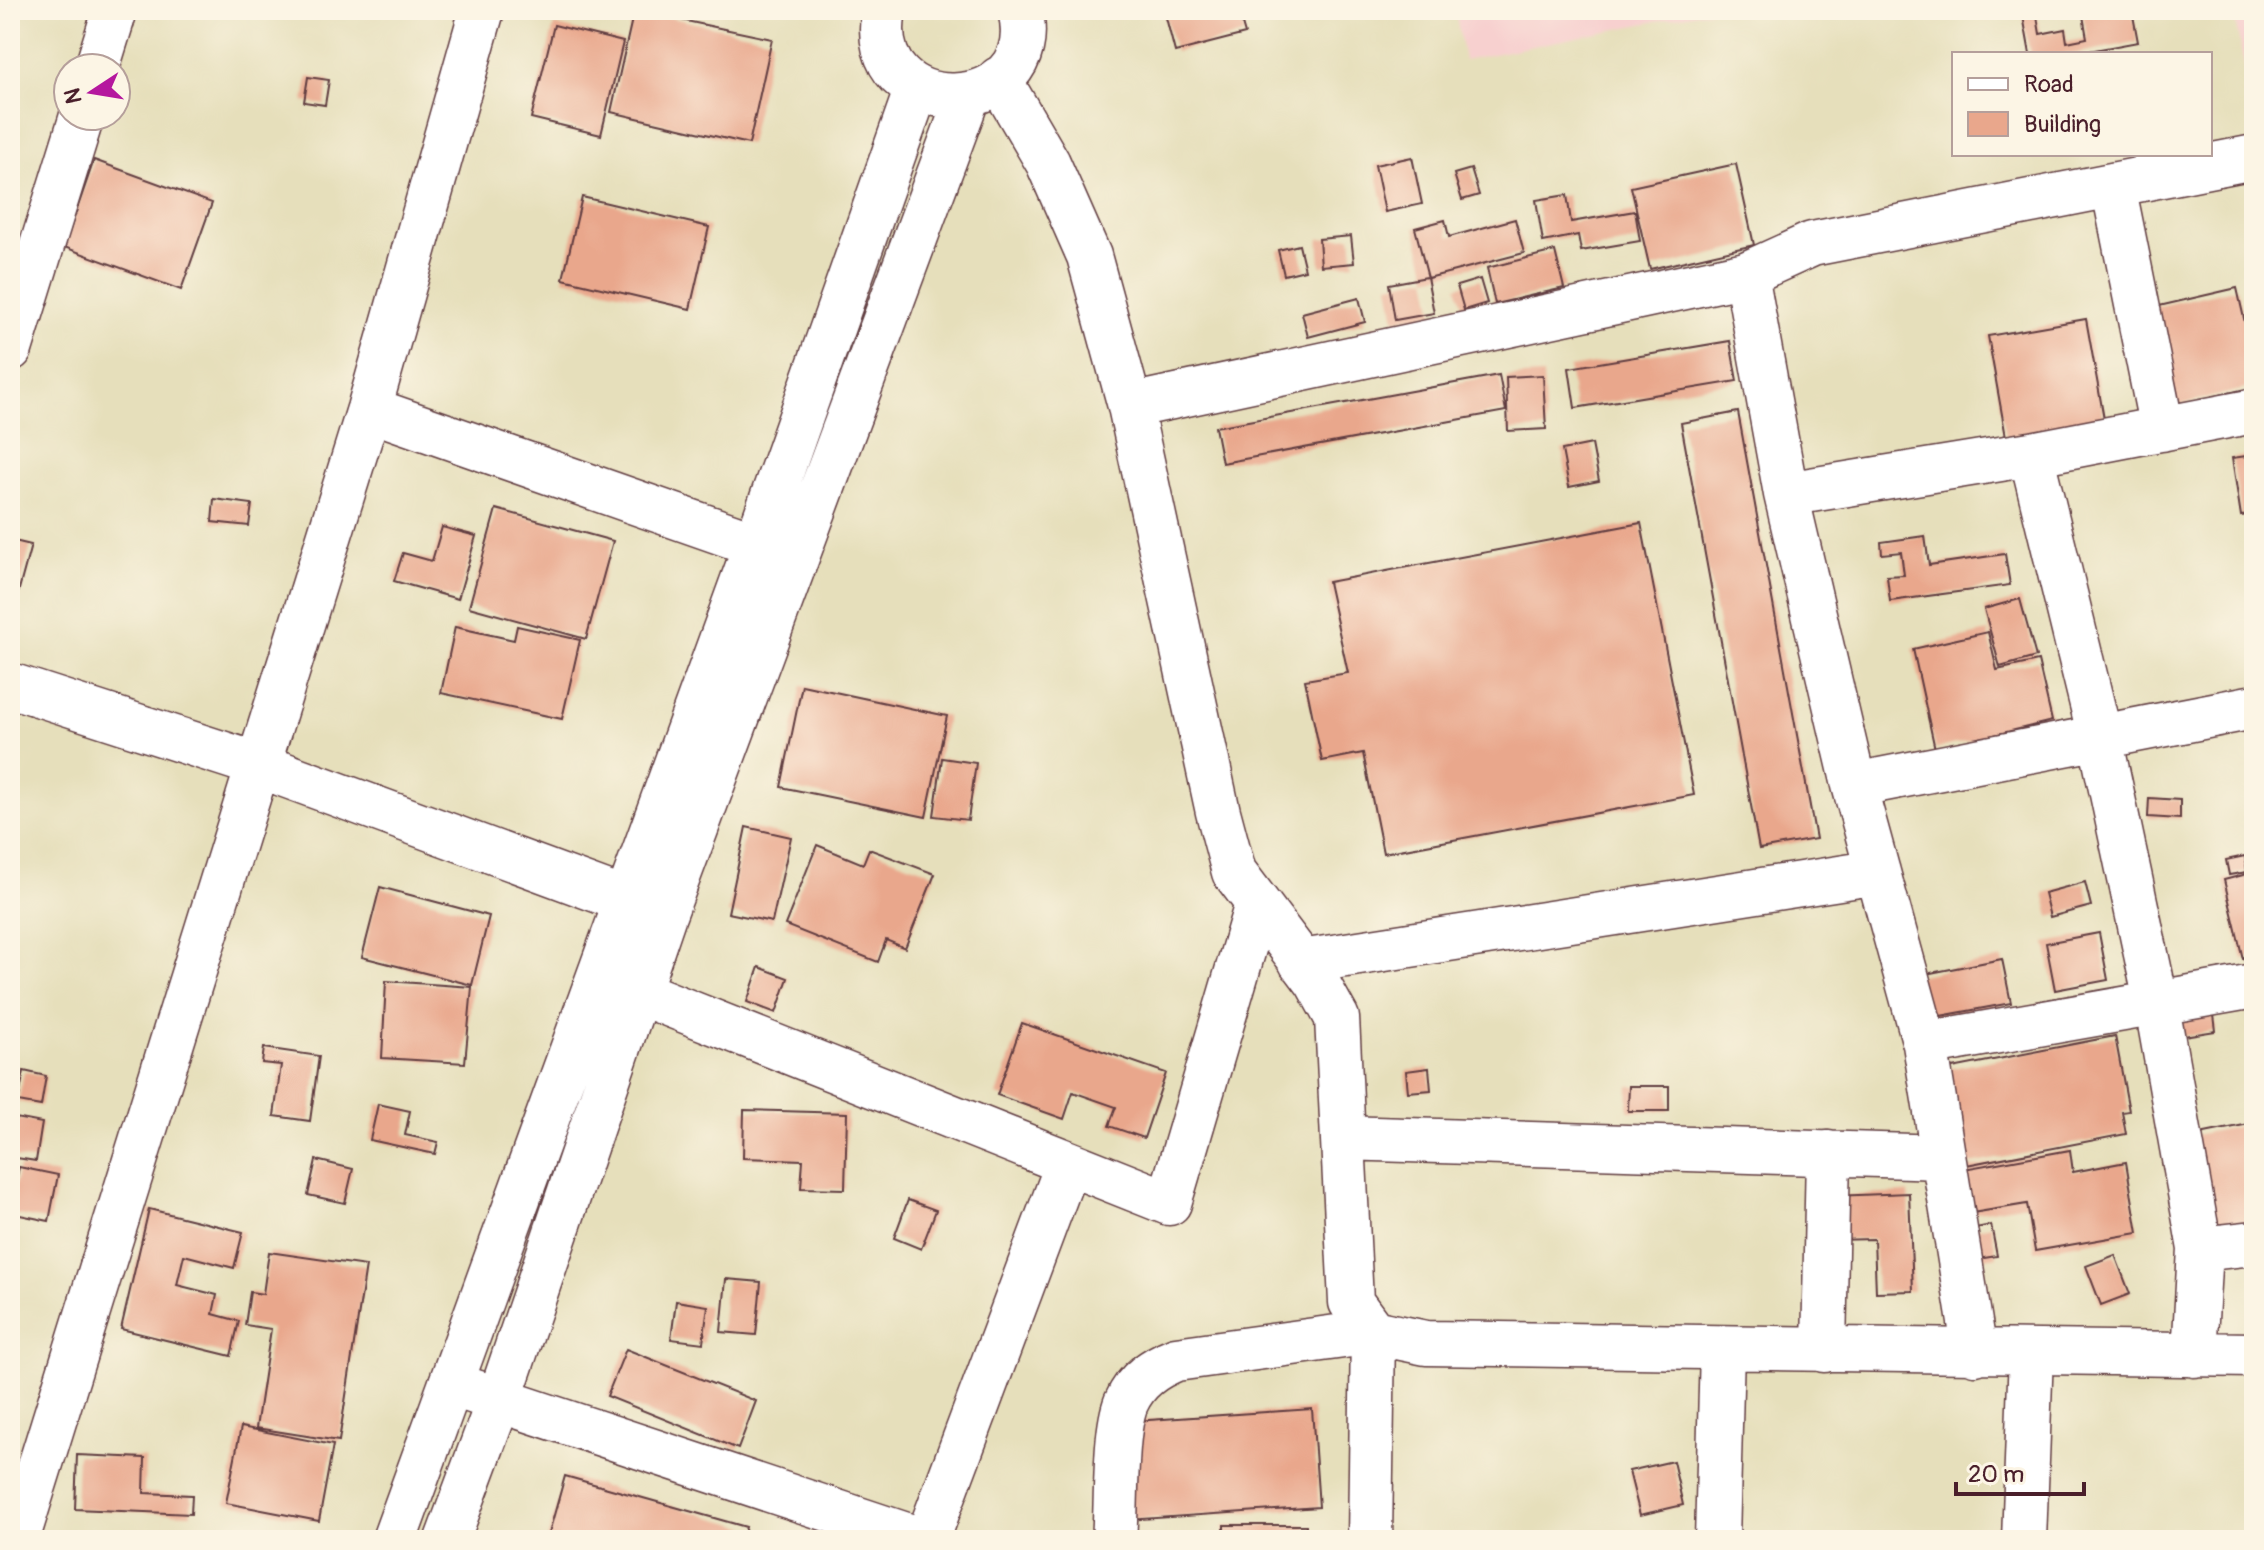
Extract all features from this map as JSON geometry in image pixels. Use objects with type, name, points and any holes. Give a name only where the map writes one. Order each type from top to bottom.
[{"type":"street","points":[[102,52],[115,10]]},
{"type":"street","points":[[17,1540],[369,409],[482,10]]},
{"type":"street","points":[[884,10],[882,22],[887,53],[904,79],[933,95],[984,88]]},
{"type":"street","points":[[394,1540],[451,1384],[645,908],[798,559],[984,88],[1019,51],[1022,34],[1020,10]]},
{"type":"street","points":[[447,1540],[499,1400],[638,992],[645,908],[756,544],[917,88]]},
{"type":"street","points":[[984,88],[1071,208],[1089,256],[1130,406],[1218,812],[1234,872],[1317,982],[1337,1018],[1351,1302],[1373,1332],[1370,1540]]},
{"type":"street","points":[[11,342],[77,132]]},
{"type":"street","points":[[1130,406],[1746,274],[1812,244],[2254,157]]},
{"type":"street","points":[[2113,185],[2162,429]]},
{"type":"street","points":[[1746,274],[1786,494],[1854,785],[1925,1044],[1975,1353]]},
{"type":"street","points":[[369,409],[798,559]]},
{"type":"street","points":[[1786,494],[2031,454],[2254,411]]},
{"type":"street","points":[[2031,454],[2100,737],[2156,1001],[2200,1249],[2194,1355]]},
{"type":"street","points":[[10,685],[258,765],[645,908]]},
{"type":"street","points":[[1854,785],[2254,707]]},
{"type":"street","points":[[1301,962],[1878,872]]},
{"type":"street","points":[[638,992],[1169,1203],[1257,904]]},
{"type":"street","points":[[1925,1044],[2254,986]]},
{"type":"street","points":[[1343,1138],[1943,1157]]},
{"type":"street","points":[[1824,1350],[1828,1153]]},
{"type":"street","points":[[451,1384],[924,1540],[1068,1163]]},
{"type":"street","points":[[2200,1249],[2254,1243]]},
{"type":"street","points":[[1114,1540],[1126,1404],[1140,1380],[1157,1367],[1176,1359],[1373,1332],[1426,1343],[2254,1355]]},
{"type":"street","points":[[1717,1540],[1722,1349]]},
{"type":"street","points":[[2024,1540],[2031,1354]]},
{"type":"shaded area","points":[[1455,10],[1712,10],[1464,60]]},
{"type":"shaded area","points":[[2233,10],[2254,10],[2254,114]]},
{"type":"building","points":[[634,10],[772,39],[749,144],[611,112]]},
{"type":"building","points":[[1164,10],[1238,10],[1245,34],[1175,52]]},
{"type":"building","points":[[2022,10],[2036,10],[2040,34],[2065,29],[2067,42],[2087,38],[2082,10],[2132,10],[2138,42],[2084,52],[2030,52]]},
{"type":"building","points":[[554,25],[623,42],[601,135],[531,118]]},
{"type":"building","points":[[308,77],[329,80],[325,105],[304,102]]},
{"type":"building","points":[[1412,157],[1422,204],[1385,212],[1375,165]]},
{"type":"building","points":[[94,160],[212,203],[181,290],[64,247]]},
{"type":"building","points":[[1736,164],[1754,245],[1650,269],[1631,187]]},
{"type":"building","points":[[1471,169],[1479,195],[1462,200],[1454,174]]},
{"type":"building","points":[[1567,195],[1571,222],[1635,211],[1640,241],[1581,251],[1578,235],[1543,242],[1536,200]]},
{"type":"building","points":[[582,197],[709,227],[690,309],[563,279]]},
{"type":"building","points":[[1515,219],[1524,253],[1428,278],[1415,228],[1445,220],[1449,237]]},
{"type":"building","points":[[1351,236],[1354,263],[1321,266],[1319,239]]},
{"type":"building","points":[[1299,245],[1305,270],[1284,275],[1278,250]]},
{"type":"building","points":[[1555,251],[1564,288],[1495,304],[1487,268]]},
{"type":"building","points":[[1427,277],[1434,313],[1395,320],[1389,284]]},
{"type":"building","points":[[1480,279],[1487,303],[1464,310],[1457,286]]},
{"type":"building","points":[[2237,288],[2248,336],[2254,334],[2254,387],[2156,410],[2133,312]]},
{"type":"building","points":[[1359,298],[1365,322],[1308,337],[1302,313]]},
{"type":"building","points":[[2086,319],[2104,419],[2006,437],[1988,336]]},
{"type":"building","points":[[1730,341],[1737,381],[1575,408],[1569,368]]},
{"type":"building","points":[[1499,375],[1506,411],[1222,463],[1215,427]]},
{"type":"building","points":[[1543,375],[1546,429],[1508,431],[1506,377]]},
{"type":"building","points":[[1738,412],[1816,839],[1759,849],[1681,423]]},
{"type":"building","points":[[1592,444],[1599,481],[1569,487],[1562,450]]},
{"type":"building","points":[[2254,455],[2254,514],[2241,516],[2232,458]]},
{"type":"building","points":[[214,499],[252,504],[249,526],[212,522]]},
{"type":"building","points":[[496,509],[613,541],[586,639],[469,607]]},
{"type":"building","points":[[1641,523],[1694,795],[1383,853],[1363,753],[1322,761],[1305,680],[1348,673],[1328,582]]},
{"type":"building","points":[[442,527],[476,536],[458,599],[394,581],[403,553],[432,561]]},
{"type":"building","points":[[1925,536],[1929,565],[2005,554],[2010,585],[1890,601],[1887,576],[1904,575],[1901,552],[1882,554],[1881,542]]},
{"type":"building","points":[[10,540],[31,545],[11,619],[10,619]]},
{"type":"building","points":[[2020,599],[2036,657],[2000,667],[1984,609]]},
{"type":"building","points":[[517,626],[580,640],[562,719],[441,693],[455,627],[514,640]]},
{"type":"building","points":[[1988,632],[1997,670],[2038,661],[2052,721],[1935,749],[1913,649]]},
{"type":"building","points":[[802,685],[947,716],[926,817],[781,787]]},
{"type":"building","points":[[942,758],[976,763],[968,820],[934,816]]},
{"type":"building","points":[[2149,798],[2180,800],[2180,819],[2148,817]]},
{"type":"building","points":[[746,827],[791,837],[772,922],[728,913]]},
{"type":"building","points":[[817,845],[863,864],[869,849],[935,874],[905,948],[886,940],[878,962],[785,925]]},
{"type":"building","points":[[2254,851],[2254,956],[2243,959],[2224,880],[2251,873],[2246,853]]},
{"type":"building","points":[[2245,856],[2247,872],[2229,875],[2226,860]]},
{"type":"building","points":[[2085,882],[2091,906],[2050,917],[2044,893]]},
{"type":"building","points":[[380,887],[489,916],[472,985],[362,957]]},
{"type":"building","points":[[2099,933],[2108,980],[2055,990],[2046,943]]},
{"type":"building","points":[[2002,959],[2011,1003],[1913,1021],[1905,978]]},
{"type":"building","points":[[759,967],[788,978],[776,1013],[747,1002]]},
{"type":"building","points":[[386,981],[472,987],[465,1063],[382,1058]]},
{"type":"building","points":[[2214,1015],[2216,1031],[2183,1036],[2180,1021]]},
{"type":"building","points":[[1022,1023],[1166,1073],[1144,1138],[1109,1126],[1116,1107],[1073,1092],[1064,1119],[997,1095]]},
{"type":"building","points":[[2115,1036],[2129,1111],[2122,1112],[2126,1134],[1956,1167],[1937,1071]]},
{"type":"building","points":[[264,1048],[319,1056],[310,1121],[274,1116],[281,1065],[262,1063]]},
{"type":"building","points":[[1429,1068],[1431,1090],[1408,1092],[1406,1071]]},
{"type":"building","points":[[24,1071],[46,1076],[41,1106],[18,1102]]},
{"type":"building","points":[[1629,1086],[1669,1086],[1669,1111],[1628,1111]]},
{"type":"building","points":[[378,1104],[410,1111],[405,1135],[438,1142],[435,1154],[370,1140]]},
{"type":"building","points":[[744,1110],[847,1113],[845,1189],[801,1188],[803,1160],[743,1158]]},
{"type":"building","points":[[10,1117],[42,1123],[36,1161],[10,1157]]},
{"type":"building","points":[[2254,1123],[2254,1221],[2189,1234],[2170,1140]]},
{"type":"building","points":[[2070,1150],[2073,1172],[2126,1162],[2138,1233],[2035,1251],[2027,1204],[1966,1214],[1958,1170]]},
{"type":"building","points":[[316,1160],[353,1169],[345,1203],[308,1195]]},
{"type":"building","points":[[19,1167],[58,1175],[49,1221],[10,1213],[10,1183],[15,1185]]},
{"type":"building","points":[[1909,1193],[1913,1291],[1876,1292],[1874,1239],[1834,1240],[1833,1196]]},
{"type":"building","points":[[908,1200],[936,1210],[921,1249],[894,1238]]},
{"type":"building","points":[[149,1209],[243,1232],[234,1268],[184,1255],[177,1285],[217,1295],[213,1314],[239,1321],[231,1356],[121,1329]]},
{"type":"building","points":[[1991,1225],[1997,1256],[1971,1260],[1966,1230]]},
{"type":"building","points":[[269,1252],[366,1266],[339,1441],[256,1428],[271,1329],[245,1325],[250,1292],[263,1294]]},
{"type":"building","points":[[2115,1255],[2130,1294],[2101,1305],[2086,1266]]},
{"type":"building","points":[[726,1279],[761,1282],[756,1335],[721,1332]]},
{"type":"building","points":[[676,1301],[708,1306],[703,1343],[671,1339]]},
{"type":"building","points":[[626,1349],[756,1401],[738,1449],[607,1396]]},
{"type":"building","points":[[1312,1409],[1319,1507],[1127,1520],[1120,1422]]},
{"type":"building","points":[[241,1427],[333,1445],[319,1521],[226,1503]]},
{"type":"building","points":[[77,1455],[145,1458],[144,1493],[192,1495],[191,1514],[75,1509]]},
{"type":"building","points":[[1673,1461],[1683,1505],[1640,1515],[1629,1471]]},
{"type":"building","points":[[565,1476],[746,1527],[742,1540],[547,1540]]},
{"type":"building","points":[[1224,1525],[1306,1525],[1306,1540],[1224,1540]]}]
